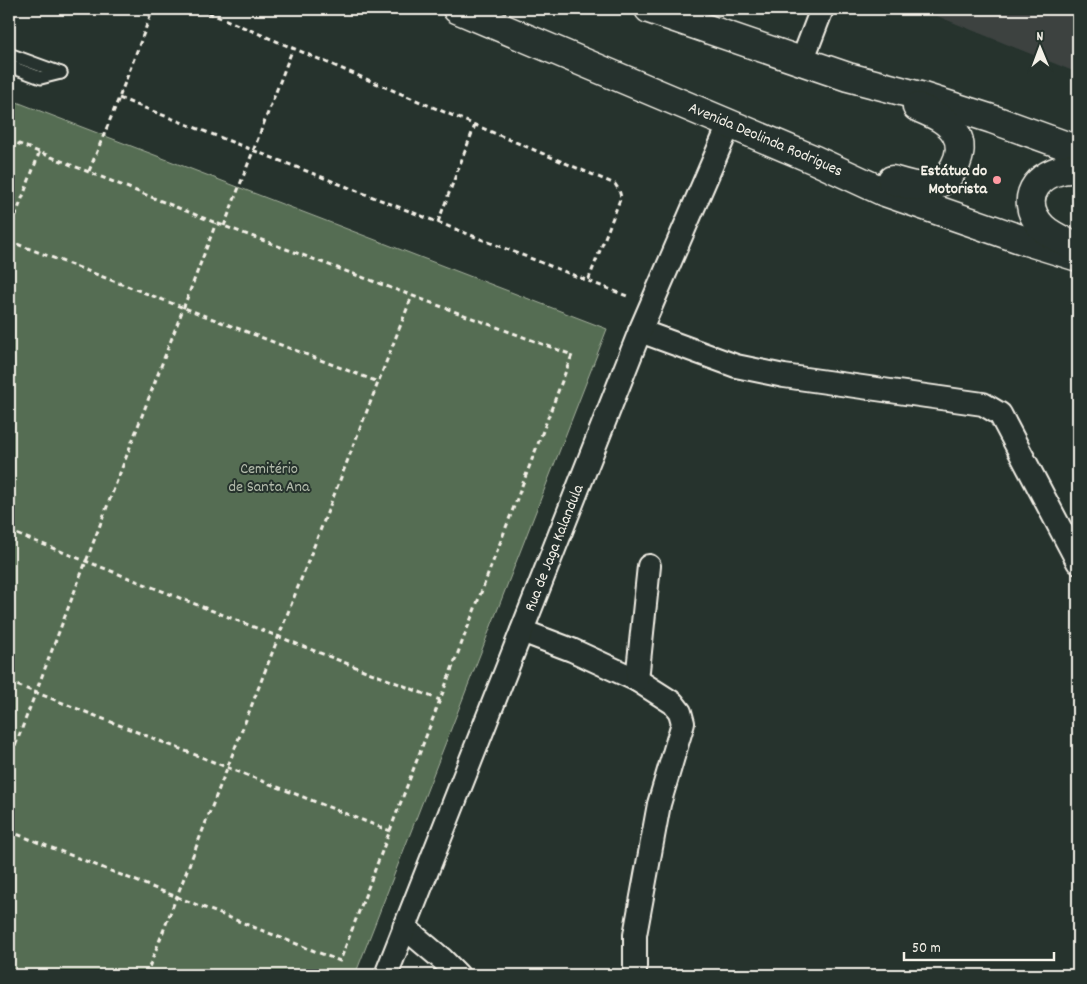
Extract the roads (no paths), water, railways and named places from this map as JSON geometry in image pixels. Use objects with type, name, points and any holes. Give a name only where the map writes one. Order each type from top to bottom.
[{"type":"highway","name":"Avenida Deolinda Rodrigues","points":[[457,9],[815,160],[882,191],[999,232],[1078,257]]},
{"type":"highway","points":[[649,9],[848,77],[934,114],[946,122],[956,133],[960,146],[957,162],[950,174],[940,183],[926,187],[815,160]]},
{"type":"highway","points":[[848,77],[920,96],[1078,150]]},
{"type":"highway","points":[[1078,169],[1062,169],[1040,180],[1033,191],[1031,204],[1035,217],[1043,228],[1078,248]]},
{"type":"street","points":[[802,61],[822,9]]},
{"type":"street","name":"Rua de Jaga Kalandula","points":[[386,975],[640,330],[729,125]]},
{"type":"street","points":[[640,330],[736,366],[784,376],[983,404],[1000,414],[1078,562]]},
{"type":"street","points":[[637,680],[649,566]]},
{"type":"street","points":[[522,632],[572,650],[637,680],[673,703],[680,712],[683,723],[659,804],[635,935],[635,975]]},
{"type":"street","points":[[404,927],[458,975]]},
{"type":"lane","points":[[9,54],[60,73],[41,78],[9,66]]},
{"type":"place","name":"Estátua do Motorista","points":[[997,180]]},
{"type":"park label","name":"Cemitério de Santa Ana","points":[[269,478]]}]
